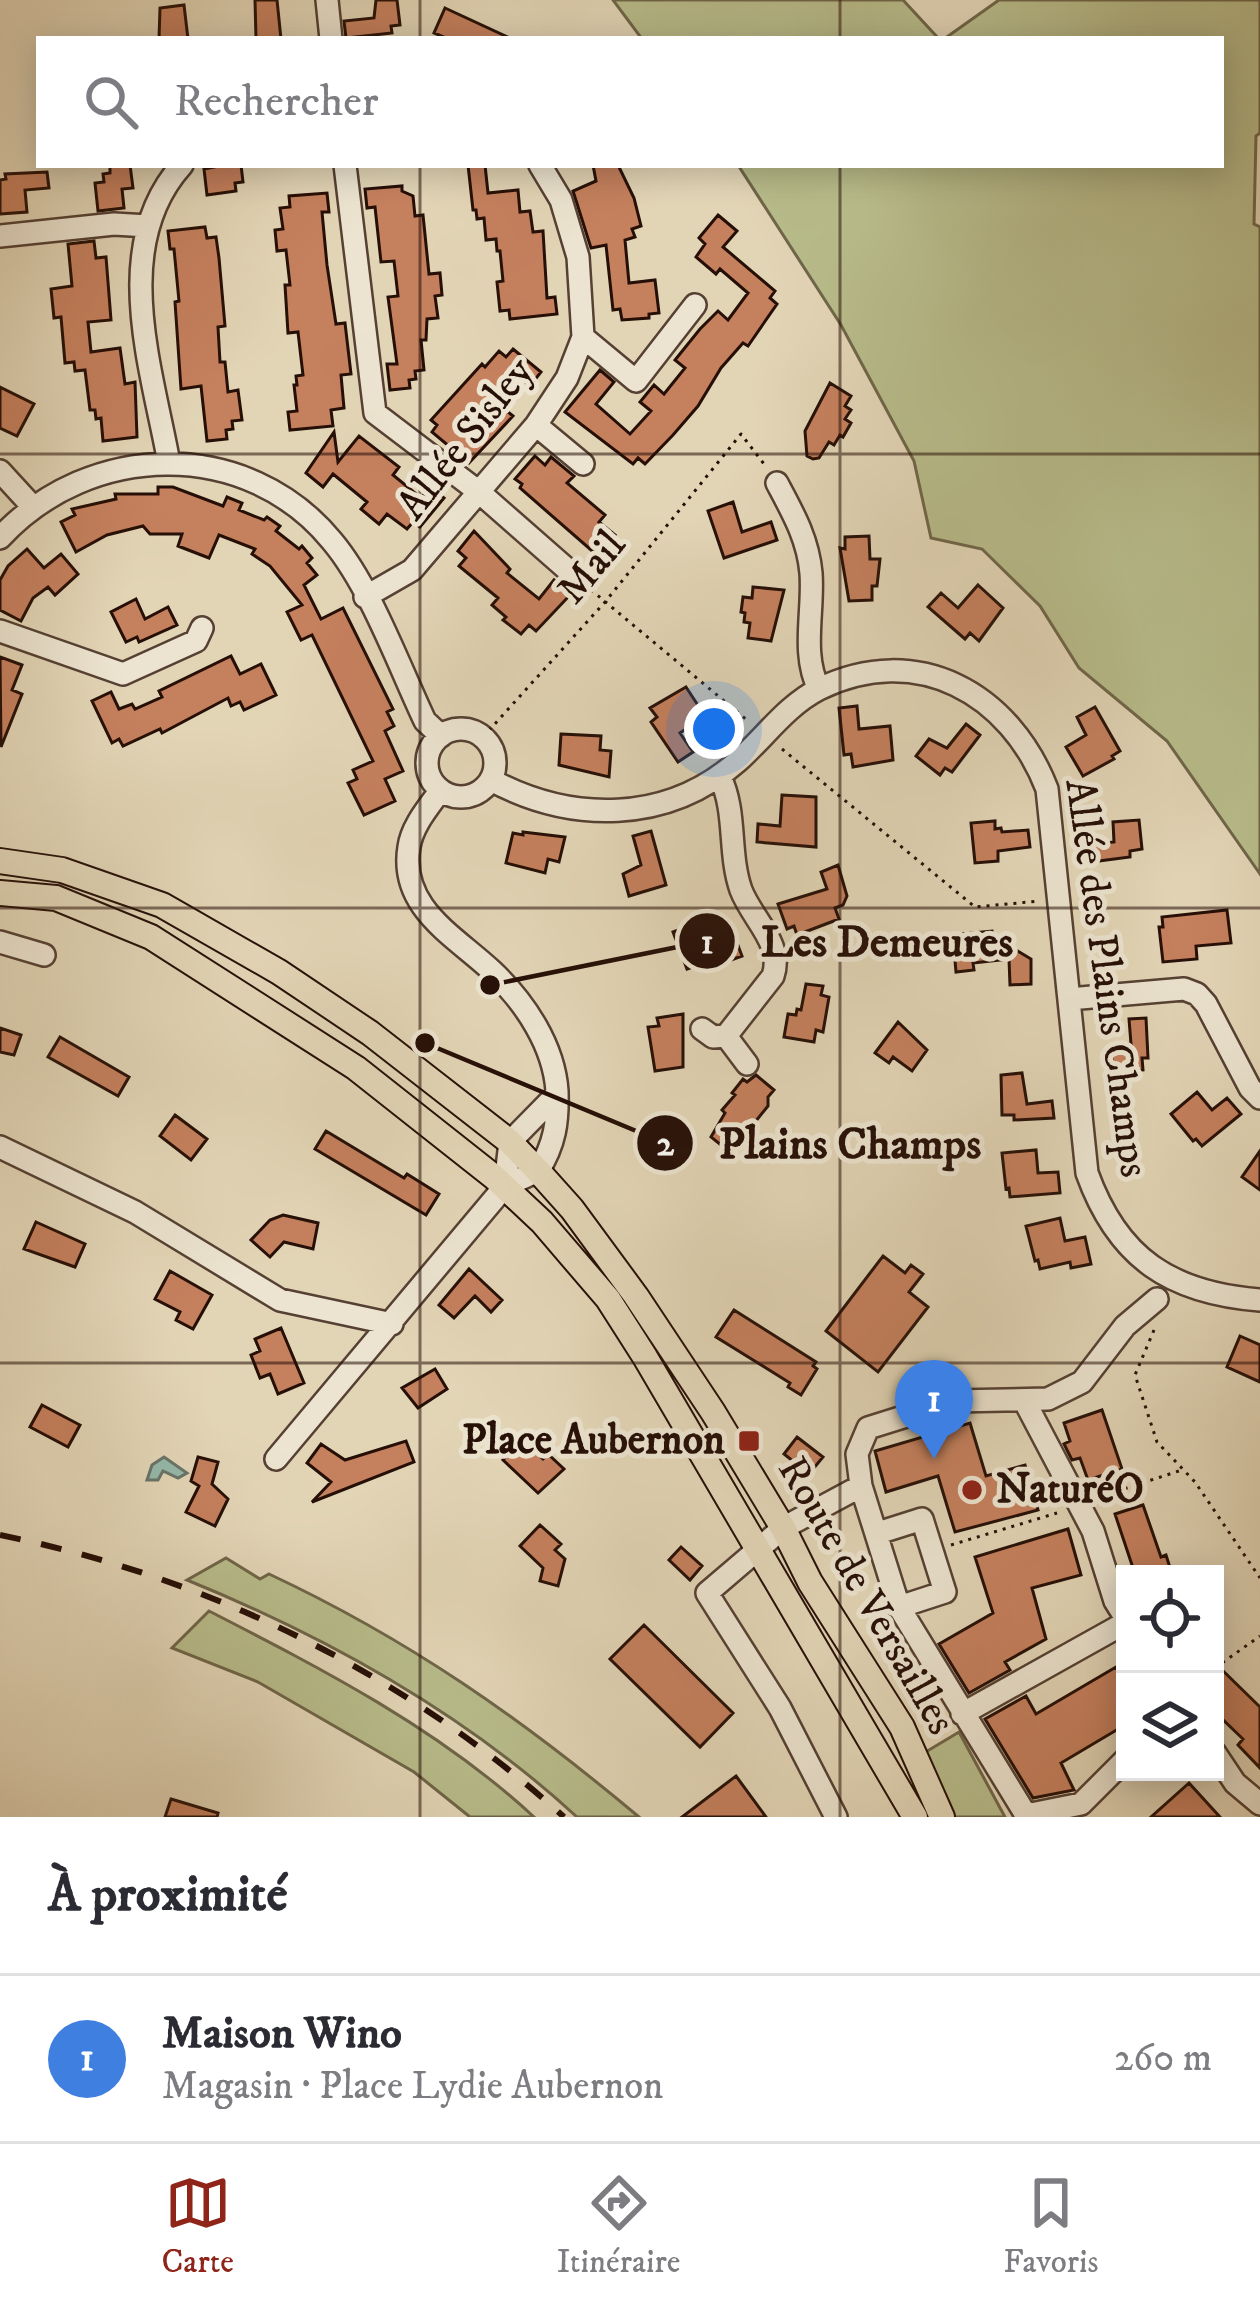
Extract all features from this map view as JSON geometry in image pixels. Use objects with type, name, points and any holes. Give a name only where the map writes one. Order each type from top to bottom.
[{"type":"main road","name":"Route de Versailles","points":[[0,861],[62,870],[162,905],[279,972],[370,1033],[510,1142],[572,1209],[636,1296],[902,1727],[942,1817]]},
{"type":"main road","name":"Route de Versailles","points":[[0,893],[56,898],[151,937],[356,1068],[556,1237],[608,1299],[915,1817]]},
{"type":"street","points":[[327,0],[331,36]]},
{"type":"street","points":[[169,464],[139,293],[148,226],[166,183],[179,168]]},
{"type":"street","points":[[345,168],[375,413],[479,491],[569,571]]},
{"type":"street","name":"Allée Sisley","points":[[365,597],[412,570],[536,425],[566,378],[583,337],[578,257],[561,200],[542,168]]},
{"type":"street","points":[[0,236],[114,224],[148,226]]},
{"type":"street","points":[[583,337],[636,381],[695,305]]},
{"type":"street","points":[[536,425],[583,464]]},
{"type":"street","points":[[0,538],[33,506],[84,478],[140,464],[201,465],[232,472],[288,500],[334,543],[425,721],[441,736]]},
{"type":"street","points":[[0,471],[33,506]]},
{"type":"street","points":[[777,483],[804,534],[809,559],[809,647],[818,689]]},
{"type":"street","points":[[0,632],[123,674],[196,641],[202,628]]},
{"type":"street","name":"Allée des Plains Champs","points":[[491,780],[553,806],[620,812],[653,806],[720,777],[780,717],[818,689],[848,677],[911,673],[942,679],[971,692],[1018,733],[1036,759],[1047,789],[1087,1173],[1105,1217],[1142,1260],[1184,1287],[1260,1300]]},
{"type":"street","points":[[458,729],[483,737],[495,757],[491,780],[468,797],[440,791],[426,763],[433,743],[458,729]]},
{"type":"street","points":[[720,777],[742,893],[776,952],[777,965],[726,1036]]},
{"type":"street","points":[[276,1460],[501,1191],[538,1171],[558,1126],[556,1074],[529,1013],[490,969],[434,923],[416,898],[409,874],[409,847],[417,824],[440,791]]},
{"type":"street","points":[[0,941],[44,956]]},
{"type":"street","points":[[1069,999],[1178,989],[1197,994],[1260,1099]]},
{"type":"street","points":[[702,1029],[713,1036],[726,1036]]},
{"type":"street","points":[[726,1036],[747,1064]]},
{"type":"street","points":[[501,1191],[510,1142],[557,1094]]},
{"type":"street","points":[[0,1147],[135,1213],[280,1300],[392,1324]]},
{"type":"street","points":[[1116,1769],[1081,1804],[1026,1815],[899,1607],[861,1486],[856,1454],[868,1428],[954,1401],[1048,1399],[1082,1382],[1125,1327],[1153,1302]]},
{"type":"street","points":[[1025,1402],[1093,1531],[1116,1603]]},
{"type":"street","points":[[836,1817],[780,1708],[707,1593],[783,1528],[861,1486]]},
{"type":"street","points":[[878,1533],[922,1519],[945,1592],[899,1607]]},
{"type":"street","points":[[962,1714],[1116,1625]]},
{"type":"street","points":[[1224,1766],[1260,1804]]},
{"type":"path","name":"Mail","points":[[483,737],[605,602],[741,434],[777,483]]},
{"type":"path","points":[[569,571],[975,907],[1060,899]]},
{"type":"path","points":[[1153,1302],[1160,1315],[1135,1375],[1156,1442],[1183,1470],[1260,1578]]},
{"type":"path","points":[[1078,1504],[1183,1470]]},
{"type":"path","points":[[932,1551],[1042,1519]]},
{"type":"path","points":[[1224,1662],[1260,1636]]},
{"type":"green space","points":[[613,0],[903,0],[936,36],[640,36]]},
{"type":"green space","points":[[999,0],[1260,0],[1254,224],[1260,227],[1260,874],[1167,741],[1079,668],[1040,606],[982,549],[931,538],[914,461],[841,325],[740,168],[1224,168],[1224,36],[948,36]]},
{"type":"green space","points":[[226,1558],[260,1579],[269,1574],[320,1599],[416,1653],[551,1746],[639,1817],[577,1817],[488,1745],[392,1681],[291,1627],[187,1580]]},
{"type":"green space","points":[[209,1611],[420,1729],[534,1817],[470,1817],[414,1772],[258,1682],[172,1648]]},
{"type":"green space","points":[[959,1732],[1005,1817],[950,1817],[914,1759]]},
{"type":"shaded area","points":[[164,1457],[187,1473],[178,1478],[163,1471],[158,1480],[147,1480],[152,1465]]},
{"type":"building","points":[[255,0],[277,0],[281,36],[256,36]]},
{"type":"building","points":[[376,0],[397,0],[400,25],[391,26],[392,33],[346,36],[344,21],[374,18]]},
{"type":"building","points":[[184,5],[188,36],[159,36],[160,8]]},
{"type":"building","points":[[445,8],[506,36],[441,36],[434,33]]},
{"type":"building","points":[[110,168],[130,168],[133,188],[122,189],[124,208],[98,211],[95,183],[104,182],[103,174],[110,173]]},
{"type":"building","points":[[241,168],[243,182],[235,183],[236,191],[207,195],[204,169]]},
{"type":"building","points":[[468,168],[485,168],[488,193],[518,190],[520,212],[530,211],[533,232],[543,231],[547,298],[555,297],[557,314],[510,319],[509,310],[500,311],[500,251],[496,239],[486,240],[484,218],[477,219]]},
{"type":"building","points":[[594,168],[619,168],[634,198],[641,226],[632,229],[635,237],[625,240],[629,283],[655,280],[659,313],[649,318],[622,320],[620,309],[613,310],[606,245],[591,248],[573,191],[596,181]]},
{"type":"building","points":[[47,172],[49,188],[25,190],[27,212],[0,214],[0,180],[6,179],[5,174]]},
{"type":"building","points":[[402,186],[402,191],[413,196],[415,216],[423,215],[429,274],[440,273],[442,295],[435,296],[438,318],[427,319],[426,340],[421,340],[424,370],[415,371],[410,388],[390,390],[387,364],[397,364],[388,297],[398,296],[394,261],[381,262],[375,207],[367,208],[365,189]]},
{"type":"building","points":[[327,193],[329,212],[322,212],[327,265],[336,324],[345,323],[351,374],[341,375],[344,408],[331,410],[333,426],[290,430],[288,412],[297,411],[296,376],[303,375],[298,332],[288,333],[286,250],[277,251],[275,230],[283,229],[280,208],[290,207],[289,196]]},
{"type":"building","points":[[718,215],[737,231],[723,247],[775,291],[770,298],[777,304],[748,346],[743,343],[721,368],[673,435],[645,464],[638,458],[633,464],[565,412],[600,370],[614,382],[596,404],[630,434],[651,411],[640,402],[654,385],[664,394],[685,368],[675,360],[700,329],[718,311],[728,320],[748,293],[720,269],[716,274],[696,257],[705,244],[699,238]]},
{"type":"building","points":[[205,227],[207,238],[216,237],[219,258],[225,326],[218,327],[220,362],[225,362],[228,392],[238,390],[242,420],[232,421],[227,439],[207,441],[201,386],[181,389],[175,302],[179,301],[168,231]]},
{"type":"building","points":[[94,241],[96,258],[106,257],[111,320],[88,322],[91,352],[120,348],[125,384],[135,382],[137,437],[103,441],[101,418],[96,419],[95,410],[90,410],[85,370],[75,371],[74,362],[65,363],[61,317],[54,318],[51,289],[72,286],[68,244]]},
{"type":"building","points":[[513,349],[541,372],[530,386],[520,378],[498,404],[513,416],[469,463],[432,432],[437,425],[431,420],[482,364],[485,367],[499,351],[506,357]]},
{"type":"building","points":[[830,383],[851,396],[845,419],[851,423],[843,437],[834,445],[829,442],[819,458],[813,459],[807,456],[805,431]]},
{"type":"building","points":[[0,387],[34,404],[17,436],[0,428]]},
{"type":"building","points":[[334,432],[338,462],[359,436],[399,467],[393,475],[421,498],[430,487],[444,498],[420,527],[413,522],[407,529],[387,514],[379,524],[361,509],[367,502],[333,474],[323,487],[306,473]]},
{"type":"building","points":[[535,456],[545,465],[551,457],[574,476],[567,483],[605,515],[599,522],[615,535],[598,556],[520,488],[522,484],[515,479]]},
{"type":"building","points":[[158,487],[173,487],[223,506],[227,497],[242,503],[239,510],[264,520],[267,517],[280,526],[276,531],[299,549],[302,546],[312,558],[307,563],[317,575],[304,585],[321,619],[343,608],[393,709],[387,712],[394,726],[385,731],[403,771],[385,779],[395,801],[364,815],[348,783],[357,779],[353,770],[373,761],[312,635],[301,640],[287,612],[302,605],[270,566],[252,554],[255,549],[219,535],[209,558],[178,546],[182,534],[150,534],[143,526],[107,535],[76,552],[61,522],[75,515],[72,509],[116,499],[115,494],[158,494]]},
{"type":"building","points":[[733,502],[742,532],[771,522],[777,540],[724,558],[708,511]]},
{"type":"building","points":[[474,531],[510,569],[507,573],[539,599],[554,580],[571,594],[536,631],[529,625],[521,634],[503,620],[506,617],[492,605],[498,598],[459,566],[466,558],[458,551]]},
{"type":"building","points":[[869,536],[870,559],[880,559],[877,586],[872,586],[872,600],[849,601],[840,548],[845,549],[845,537]]},
{"type":"building","points":[[27,549],[44,568],[61,554],[78,574],[55,595],[48,587],[33,598],[21,621],[0,610],[0,580]]},
{"type":"building","points":[[978,585],[1003,608],[979,641],[970,633],[965,639],[928,607],[941,593],[958,608]]},
{"type":"building","points":[[753,587],[784,590],[771,641],[748,638],[750,623],[744,622],[741,612],[743,597],[752,598]]},
{"type":"building","points":[[136,599],[145,619],[168,607],[177,625],[139,642],[137,637],[126,642],[111,612]]},
{"type":"building","points":[[231,656],[240,674],[261,664],[276,695],[244,710],[240,702],[231,706],[228,698],[162,733],[160,729],[123,746],[119,739],[112,743],[92,701],[111,692],[119,709],[132,704],[135,709],[162,697],[159,691]]},
{"type":"building","points":[[0,657],[22,665],[12,690],[22,694],[1,747]]},
{"type":"building","points":[[686,687],[705,716],[680,733],[693,752],[678,762],[651,722],[657,717],[650,708]]},
{"type":"building","points":[[857,706],[859,729],[890,726],[893,760],[853,767],[851,754],[844,755],[839,708]]},
{"type":"building","points":[[1095,707],[1120,751],[1083,776],[1066,747],[1086,735],[1077,717]]},
{"type":"building","points":[[966,724],[980,735],[952,772],[945,768],[940,775],[916,756],[929,739],[947,748]]},
{"type":"building","points":[[561,734],[601,736],[600,750],[611,751],[609,777],[559,765]]},
{"type":"building","points":[[782,795],[816,797],[816,847],[757,842],[758,824],[780,826]]},
{"type":"building","points":[[1139,820],[1142,849],[1130,851],[1130,857],[1091,862],[1089,845],[1114,842],[1113,822]]},
{"type":"building","points":[[995,821],[995,829],[1002,832],[1028,830],[1030,847],[998,851],[998,861],[975,863],[971,823]]},
{"type":"building","points":[[651,831],[666,885],[629,896],[623,874],[641,865],[633,836]]},
{"type":"building","points":[[513,833],[565,837],[559,862],[548,859],[545,873],[506,863]]},
{"type":"building","points":[[838,865],[847,896],[835,908],[839,919],[797,935],[794,926],[787,929],[778,904],[827,889],[821,872]]},
{"type":"building","points":[[1227,910],[1231,943],[1196,946],[1197,959],[1163,962],[1162,917]]},
{"type":"building","points":[[695,924],[702,940],[733,932],[742,956],[687,969],[673,932]]},
{"type":"building","points":[[992,931],[1031,959],[1031,984],[1010,985],[1009,959],[973,963],[974,970],[956,972],[954,949],[961,947],[960,934]]},
{"type":"building","points":[[806,984],[823,986],[821,995],[829,997],[823,1032],[816,1030],[814,1042],[784,1037],[788,1014],[801,1010]]},
{"type":"building","points":[[683,1014],[683,1067],[655,1071],[648,1027],[659,1026],[657,1018]]},
{"type":"building","points":[[1146,1018],[1148,1058],[1142,1058],[1143,1070],[1113,1073],[1111,1046],[1131,1044],[1129,1019]]},
{"type":"building","points":[[898,1022],[927,1050],[912,1071],[893,1057],[889,1063],[875,1053]]},
{"type":"building","points":[[0,1028],[21,1035],[14,1055],[0,1052]]},
{"type":"building","points":[[60,1037],[129,1077],[118,1096],[48,1057]]},
{"type":"building","points":[[1022,1073],[1027,1104],[1052,1101],[1054,1118],[1014,1120],[1014,1115],[1002,1115],[1001,1075]]},
{"type":"building","points":[[756,1075],[774,1090],[768,1106],[727,1150],[711,1137],[732,1093],[743,1079],[747,1082]]},
{"type":"building","points":[[1197,1092],[1212,1110],[1227,1098],[1241,1114],[1202,1146],[1171,1114]]},
{"type":"building","points":[[175,1115],[207,1139],[191,1160],[160,1136]]},
{"type":"building","points":[[326,1131],[439,1194],[426,1215],[315,1149]]},
{"type":"building","points":[[1036,1150],[1038,1173],[1058,1172],[1060,1193],[1010,1197],[1002,1153]]},
{"type":"building","points":[[1260,1151],[1260,1190],[1242,1177]]},
{"type":"building","points":[[283,1215],[318,1223],[313,1249],[284,1242],[270,1257],[251,1240],[270,1220]]},
{"type":"building","points":[[1060,1218],[1065,1241],[1085,1237],[1091,1264],[1071,1268],[1070,1262],[1040,1269],[1026,1226]]},
{"type":"building","points":[[36,1222],[85,1244],[75,1267],[24,1249]]},
{"type":"building","points":[[883,1256],[905,1273],[911,1265],[923,1274],[909,1292],[928,1307],[878,1372],[826,1331]]},
{"type":"building","points":[[469,1269],[502,1300],[491,1312],[475,1296],[454,1318],[439,1305]]},
{"type":"building","points":[[170,1271],[212,1295],[193,1329],[176,1320],[180,1312],[155,1299]]},
{"type":"building","points":[[734,1310],[816,1362],[817,1369],[801,1395],[788,1387],[790,1383],[716,1337]]},
{"type":"building","points":[[281,1328],[304,1383],[278,1394],[270,1374],[260,1378],[251,1355],[260,1351],[255,1339]]},
{"type":"building","points":[[1240,1336],[1260,1345],[1260,1382],[1227,1367]]},
{"type":"building","points":[[435,1369],[447,1389],[418,1408],[402,1388]]},
{"type":"building","points":[[42,1405],[80,1425],[68,1447],[30,1427]]},
{"type":"building","points":[[1102,1410],[1122,1469],[1088,1480],[1080,1458],[1072,1460],[1064,1444],[1070,1441],[1064,1423]]},
{"type":"building","points":[[970,1423],[986,1476],[1025,1465],[1038,1510],[955,1532],[938,1476],[886,1492],[875,1451]]},
{"type":"building","points":[[797,1437],[823,1457],[809,1474],[784,1454]]},
{"type":"building","points":[[521,1439],[543,1459],[548,1454],[564,1469],[538,1493],[503,1460]]},
{"type":"building","points":[[406,1441],[414,1462],[312,1502],[331,1482],[307,1463],[321,1444],[345,1460]]},
{"type":"building","points":[[198,1457],[218,1462],[212,1484],[228,1499],[215,1526],[186,1512],[199,1486],[191,1481]]},
{"type":"building","points":[[1143,1505],[1161,1557],[1166,1555],[1169,1565],[1132,1565],[1115,1514]]},
{"type":"building","points":[[540,1525],[561,1544],[555,1550],[565,1559],[558,1586],[540,1581],[543,1568],[520,1546]]},
{"type":"building","points":[[1068,1529],[1081,1575],[1032,1588],[1046,1639],[1005,1662],[1010,1670],[969,1693],[939,1644],[993,1613],[975,1557]]},
{"type":"building","points":[[681,1547],[702,1566],[690,1580],[669,1560]]},
{"type":"building","points":[[644,1625],[733,1713],[700,1747],[610,1659]]},
{"type":"building","points":[[1116,1667],[1116,1730],[1061,1763],[1074,1790],[1033,1798],[985,1719],[1026,1696],[1036,1714]]},
{"type":"building","points":[[1224,1672],[1260,1707],[1260,1768],[1238,1745],[1243,1739],[1224,1721]]},
{"type":"building","points":[[736,1776],[766,1817],[682,1817]]},
{"type":"building","points":[[1189,1783],[1220,1817],[1151,1817]]},
{"type":"building","points":[[171,1799],[218,1813],[217,1817],[165,1817]]},
{"type":"railway","points":[[0,1535],[154,1577],[301,1638],[439,1719],[564,1817]]},
{"type":"place","name":"Les Demeures","points":[[490,985]]},
{"type":"place","name":"Plains Champs","points":[[425,1043]]},
{"type":"place","name":"Place Aubernon","points":[[749,1441]]},
{"type":"place","name":"Maison Wino","points":[[934,1459]]},
{"type":"place","name":"NaturéO","points":[[972,1490]]}]
